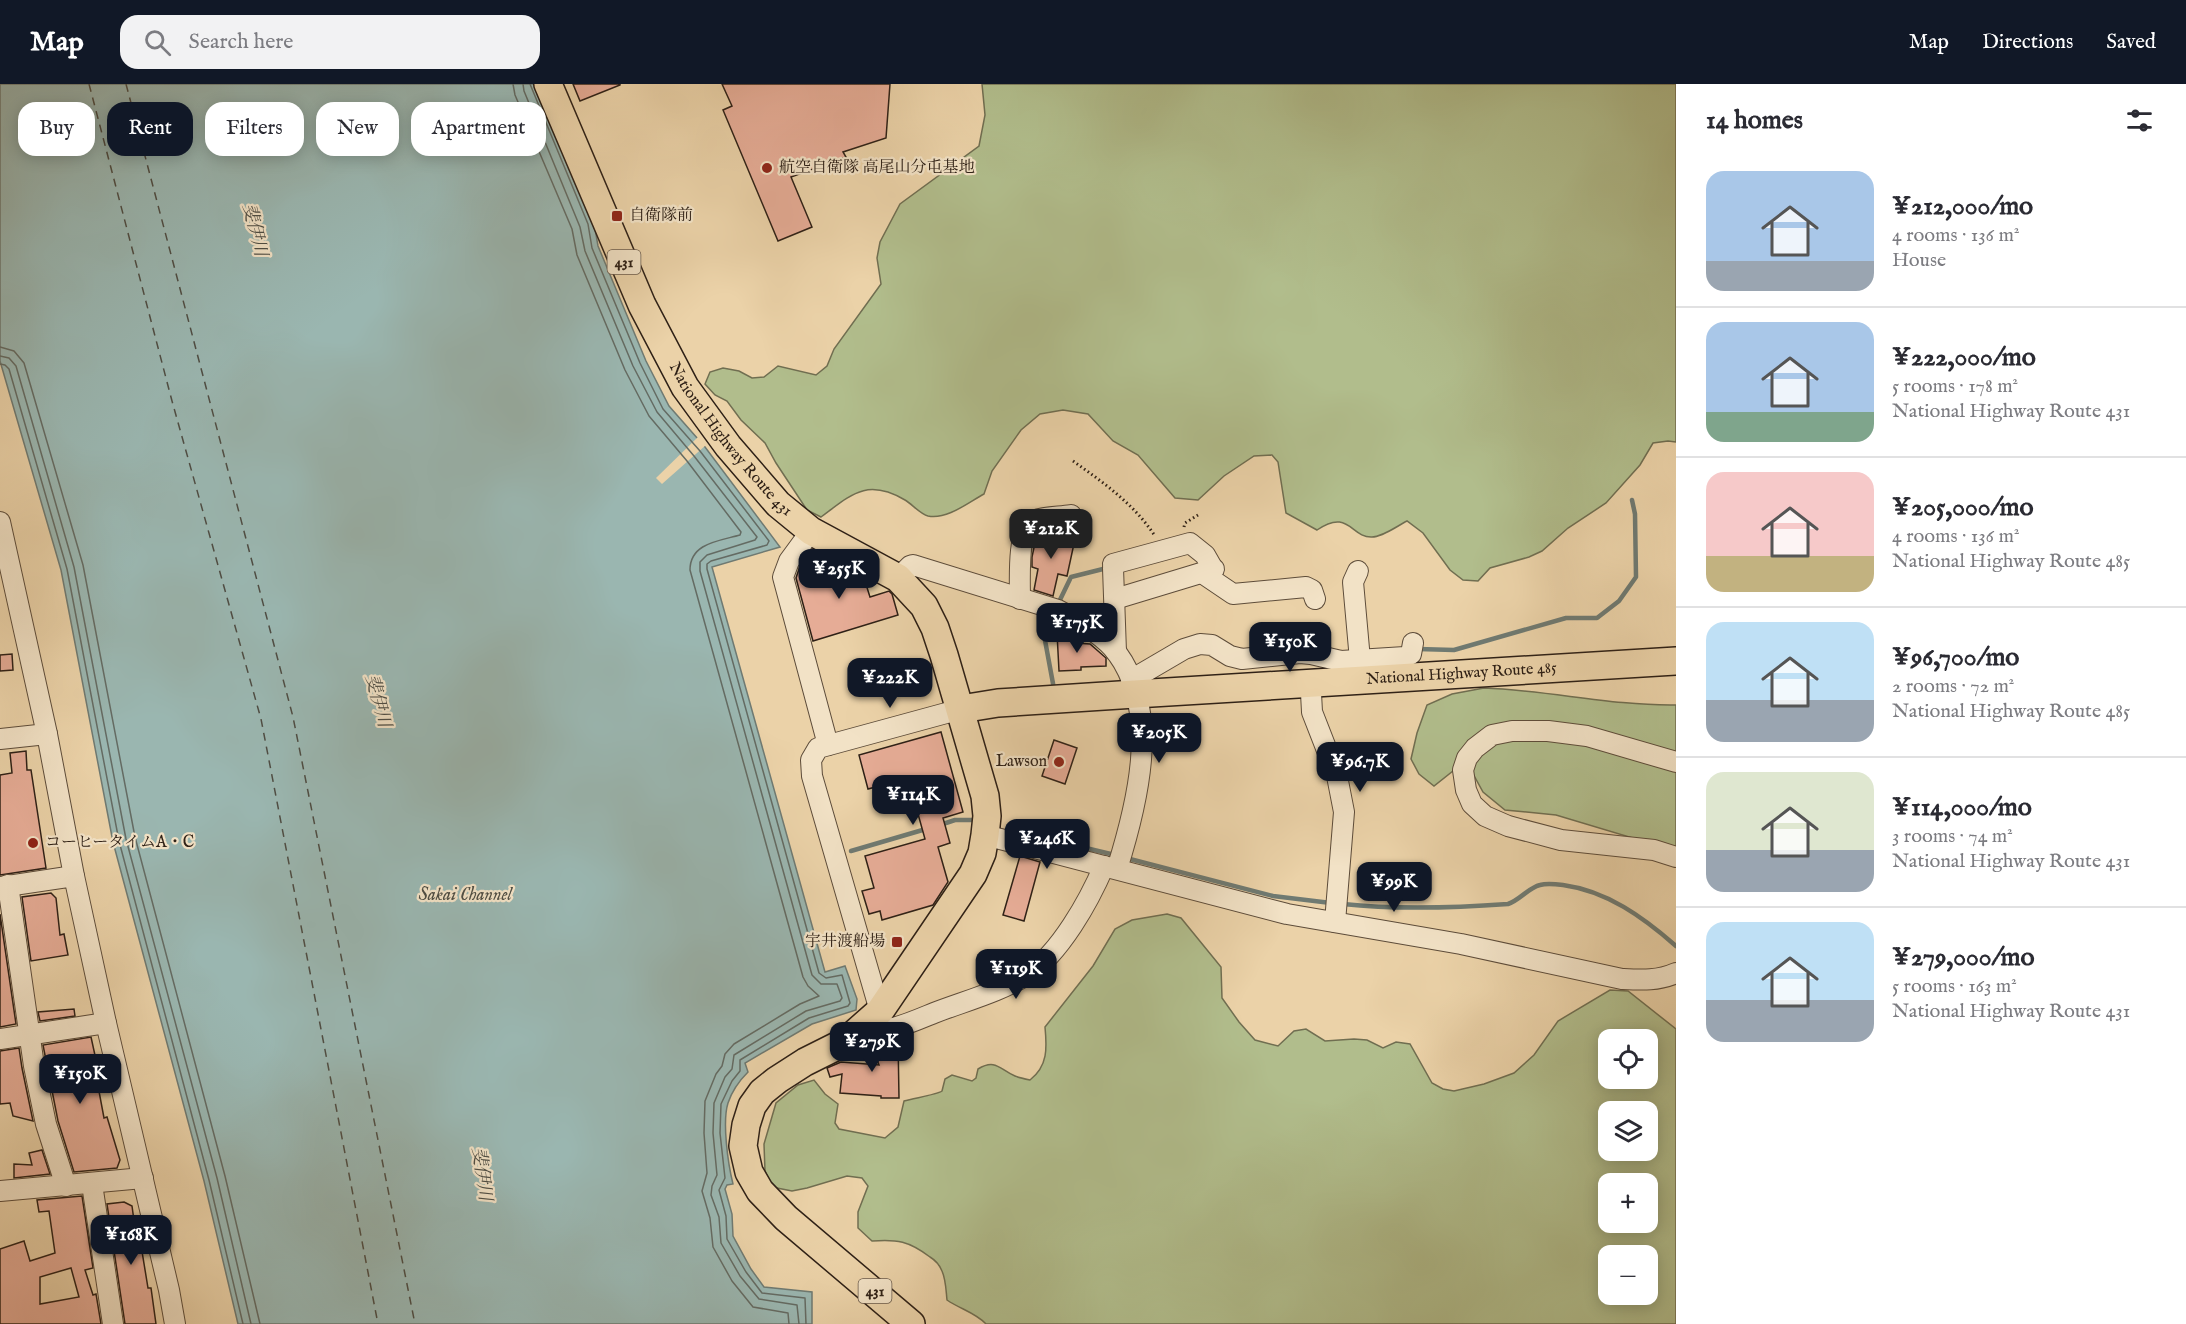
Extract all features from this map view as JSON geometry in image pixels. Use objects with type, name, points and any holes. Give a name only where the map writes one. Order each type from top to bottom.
[{"type":"highway","name":"National Highway Route 431","points":[[549,84],[642,306],[685,387],[728,446],[778,504],[811,531],[898,578],[924,606],[931,620],[961,709],[985,796],[987,816],[982,853],[973,874],[880,1011],[845,1042],[805,1062],[762,1092],[752,1106],[743,1146],[749,1172],[760,1191],[786,1218],[911,1324]]},
{"type":"highway","name":"National Highway Route 485","points":[[961,709],[1131,681],[1676,661]]},
{"type":"street","points":[[1020,599],[1022,544],[1027,525],[1042,519],[1071,515]]},
{"type":"street","points":[[0,522],[47,734],[74,876],[106,1023],[175,1324]]},
{"type":"street","points":[[811,531],[789,561],[783,577],[828,745]]},
{"type":"street","points":[[1116,652],[1113,566],[1190,543],[1205,555],[1210,570],[1233,594],[1306,587],[1312,590],[1315,599]]},
{"type":"street","points":[[860,1030],[872,1033],[914,1021],[996,989],[1029,973],[1046,957],[1072,926],[1094,890],[1116,862],[1137,795],[1143,733],[1131,681],[1116,652],[1079,621],[1058,610],[913,565],[898,578]]},
{"type":"street","points":[[1115,599],[1210,570]]},
{"type":"street","points":[[1358,571],[1353,582],[1360,660]]},
{"type":"street","points":[[1131,681],[1184,649],[1200,644],[1212,645],[1230,656],[1242,659],[1300,653],[1320,655],[1341,661],[1405,657],[1411,654],[1413,643]]},
{"type":"street","points":[[1300,653],[1308,665],[1312,712],[1337,776],[1342,798],[1344,820],[1335,910]]},
{"type":"street","points":[[880,1011],[812,776],[811,760],[818,748],[961,709]]},
{"type":"street","points":[[1676,762],[1587,736],[1548,731],[1512,731],[1492,735],[1475,748],[1467,758],[1463,770],[1466,790],[1472,804],[1485,816],[1508,826],[1561,840],[1654,850],[1676,857]]},
{"type":"street","points":[[0,738],[47,734]]},
{"type":"street","points":[[985,835],[1116,862],[1287,914],[1335,910],[1461,944],[1622,979],[1660,979],[1676,973]]},
{"type":"street","points":[[66,1186],[46,1124],[28,1034],[4,886],[74,876]]},
{"type":"street","points":[[0,1039],[106,1023]]},
{"type":"street","points":[[0,1191],[143,1178]]},
{"type":"street","points":[[92,1184],[113,1324]]},
{"type":"path","points":[[1073,461],[1127,501],[1160,543],[1161,551]]},
{"type":"green space","points":[[982,84],[1676,84],[1676,442],[1653,443],[1640,465],[1606,503],[1568,528],[1542,551],[1490,568],[1478,581],[1463,580],[1450,570],[1423,533],[1407,521],[1372,537],[1336,522],[1317,530],[1286,513],[1278,462],[1272,455],[1254,456],[1224,476],[1198,500],[1175,498],[1138,455],[1113,441],[1088,414],[1063,410],[1040,414],[1021,430],[992,471],[984,494],[950,513],[935,517],[928,516],[905,500],[880,490],[860,492],[851,496],[821,517],[807,510],[765,443],[741,420],[727,401],[715,395],[705,384],[710,372],[723,368],[739,371],[752,378],[764,377],[778,366],[816,375],[827,366],[834,349],[881,284],[877,258],[880,242],[900,204],[979,146],[985,115]]},
{"type":"green space","points":[[1484,688],[1628,703],[1676,705],[1676,851],[1556,815],[1505,810],[1483,792],[1472,772],[1453,771],[1434,786],[1419,774],[1411,759],[1427,705],[1452,694]]},
{"type":"green space","points":[[1167,914],[1181,918],[1221,967],[1222,998],[1255,1040],[1278,1046],[1294,1031],[1306,1029],[1325,1041],[1367,1040],[1383,1048],[1396,1042],[1410,1044],[1432,1083],[1443,1089],[1454,1091],[1484,1084],[1514,1073],[1534,1055],[1558,1021],[1610,990],[1628,991],[1676,1029],[1676,1324],[986,1324],[947,1300],[943,1274],[939,1265],[932,1258],[916,1247],[902,1242],[872,1241],[858,1228],[858,1212],[868,1186],[862,1178],[847,1176],[792,1191],[772,1187],[765,1171],[764,1144],[776,1103],[798,1085],[814,1080],[825,1094],[838,1104],[835,1123],[839,1129],[885,1138],[898,1127],[904,1101],[942,1091],[945,1079],[952,1075],[972,1081],[976,1078],[978,1069],[994,1065],[1015,1076],[1030,1080],[1040,1069],[1045,1056],[1045,1027],[1093,966],[1115,929],[1132,920]]},
{"type":"water","name":"Sakai Channel","points":[[0,84],[535,84],[543,102],[411,102],[411,156],[546,156],[546,110],[594,223],[598,246],[646,361],[669,406],[705,447],[780,547],[712,567],[825,972],[845,966],[857,999],[856,1010],[812,1024],[745,1063],[748,1072],[734,1090],[726,1111],[726,1143],[733,1184],[727,1185],[725,1189],[732,1214],[733,1236],[751,1269],[764,1287],[812,1292],[812,1324],[238,1324],[204,1181],[113,842],[61,570],[0,361]]},
{"type":"pier","points":[[699,436],[706,445],[662,484],[656,478]]},
{"type":"building","points":[[573,84],[620,84],[620,85],[580,101]]},
{"type":"building","points":[[722,84],[890,84],[886,138],[843,152],[846,157],[791,177],[812,227],[778,241],[723,110],[732,106]]},
{"type":"building","points":[[1039,531],[1075,539],[1067,576],[1058,574],[1053,596],[1034,590],[1038,569],[1032,567],[1032,557]]},
{"type":"building","points":[[831,559],[864,578],[870,597],[889,591],[898,615],[813,641],[796,578],[800,566]]},
{"type":"building","points":[[1073,632],[1076,643],[1090,644],[1106,658],[1106,666],[1059,671],[1057,633]]},
{"type":"building","points":[[12,654],[13,670],[0,671],[0,655]]},
{"type":"building","points":[[941,732],[963,812],[943,818],[950,843],[938,847],[948,882],[933,905],[882,920],[880,911],[869,914],[862,891],[874,888],[865,856],[925,839],[908,778],[868,789],[859,755]]},
{"type":"building","name":"Lawson","points":[[1054,740],[1077,748],[1065,784],[1042,776]]},
{"type":"building","points":[[26,751],[27,770],[31,770],[46,868],[0,875],[0,775],[12,773],[10,753]]},
{"type":"building","points":[[1020,856],[1040,862],[1024,921],[1003,915]]},
{"type":"building","points":[[51,893],[56,898],[60,935],[64,934],[68,955],[31,961],[22,897]]},
{"type":"building","points":[[0,914],[16,1024],[0,1027]]},
{"type":"building","points":[[74,1009],[75,1016],[40,1021],[38,1012]]},
{"type":"building","points":[[91,1037],[98,1069],[95,1070],[104,1118],[107,1117],[120,1160],[117,1168],[74,1172],[58,1121],[43,1045]]},
{"type":"building","points":[[898,1039],[899,1098],[840,1093],[842,1074],[830,1077],[827,1068],[841,1062],[879,1065],[871,1043]]},
{"type":"building","points":[[19,1048],[33,1121],[13,1116],[10,1103],[0,1104],[0,1051]]},
{"type":"building","points":[[42,1150],[50,1174],[14,1178],[14,1164],[32,1165],[29,1153]]},
{"type":"building","points":[[82,1196],[93,1268],[85,1270],[93,1295],[96,1294],[101,1324],[0,1324],[0,1249],[24,1241],[30,1261],[55,1253],[49,1211],[39,1212],[37,1200]],"holes":[[[71,1268],[79,1297],[40,1304],[40,1277]]]},
{"type":"building","points":[[124,1202],[132,1206],[135,1228],[138,1227],[156,1324],[125,1324],[107,1204]]},
{"type":"waterway","points":[[1418,649],[1454,650],[1566,618],[1597,618],[1619,601],[1636,577],[1635,514],[1632,500]]},
{"type":"waterway","points":[[1058,604],[1071,577],[1107,568]]},
{"type":"waterway","points":[[1050,614],[1042,624],[1054,689]]},
{"type":"waterway","points":[[940,825],[955,820],[976,820]]},
{"type":"waterway","points":[[851,851],[926,829]]},
{"type":"waterway","points":[[1048,839],[1115,855]]},
{"type":"waterway","points":[[1126,858],[1273,896],[1331,903]]},
{"type":"waterway","points":[[1343,904],[1426,908],[1508,904],[1540,885],[1563,885],[1595,893],[1624,907],[1651,925],[1676,946]]},
{"type":"ferry route","points":[[89,84],[172,401],[261,719],[378,1324]]},
{"type":"ferry route","points":[[126,84],[293,717],[415,1324]]},
{"type":"place","name":"航空自衛隊 高尾山分屯基地","points":[[767,168]]},
{"type":"place","name":"自衛隊前","points":[[617,216]]},
{"type":"place","name":"Lawson","points":[[1059,762]]},
{"type":"place","name":"コーヒータイムA・C","points":[[33,843]]},
{"type":"place","name":"宇井渡船場","points":[[897,942]]},
{"type":"water label","name":"斐伊川","points":[[254,230]]},
{"type":"water label","name":"斐伊川","points":[[377,701]]},
{"type":"water label","name":"斐伊川","points":[[481,1174]]}]
